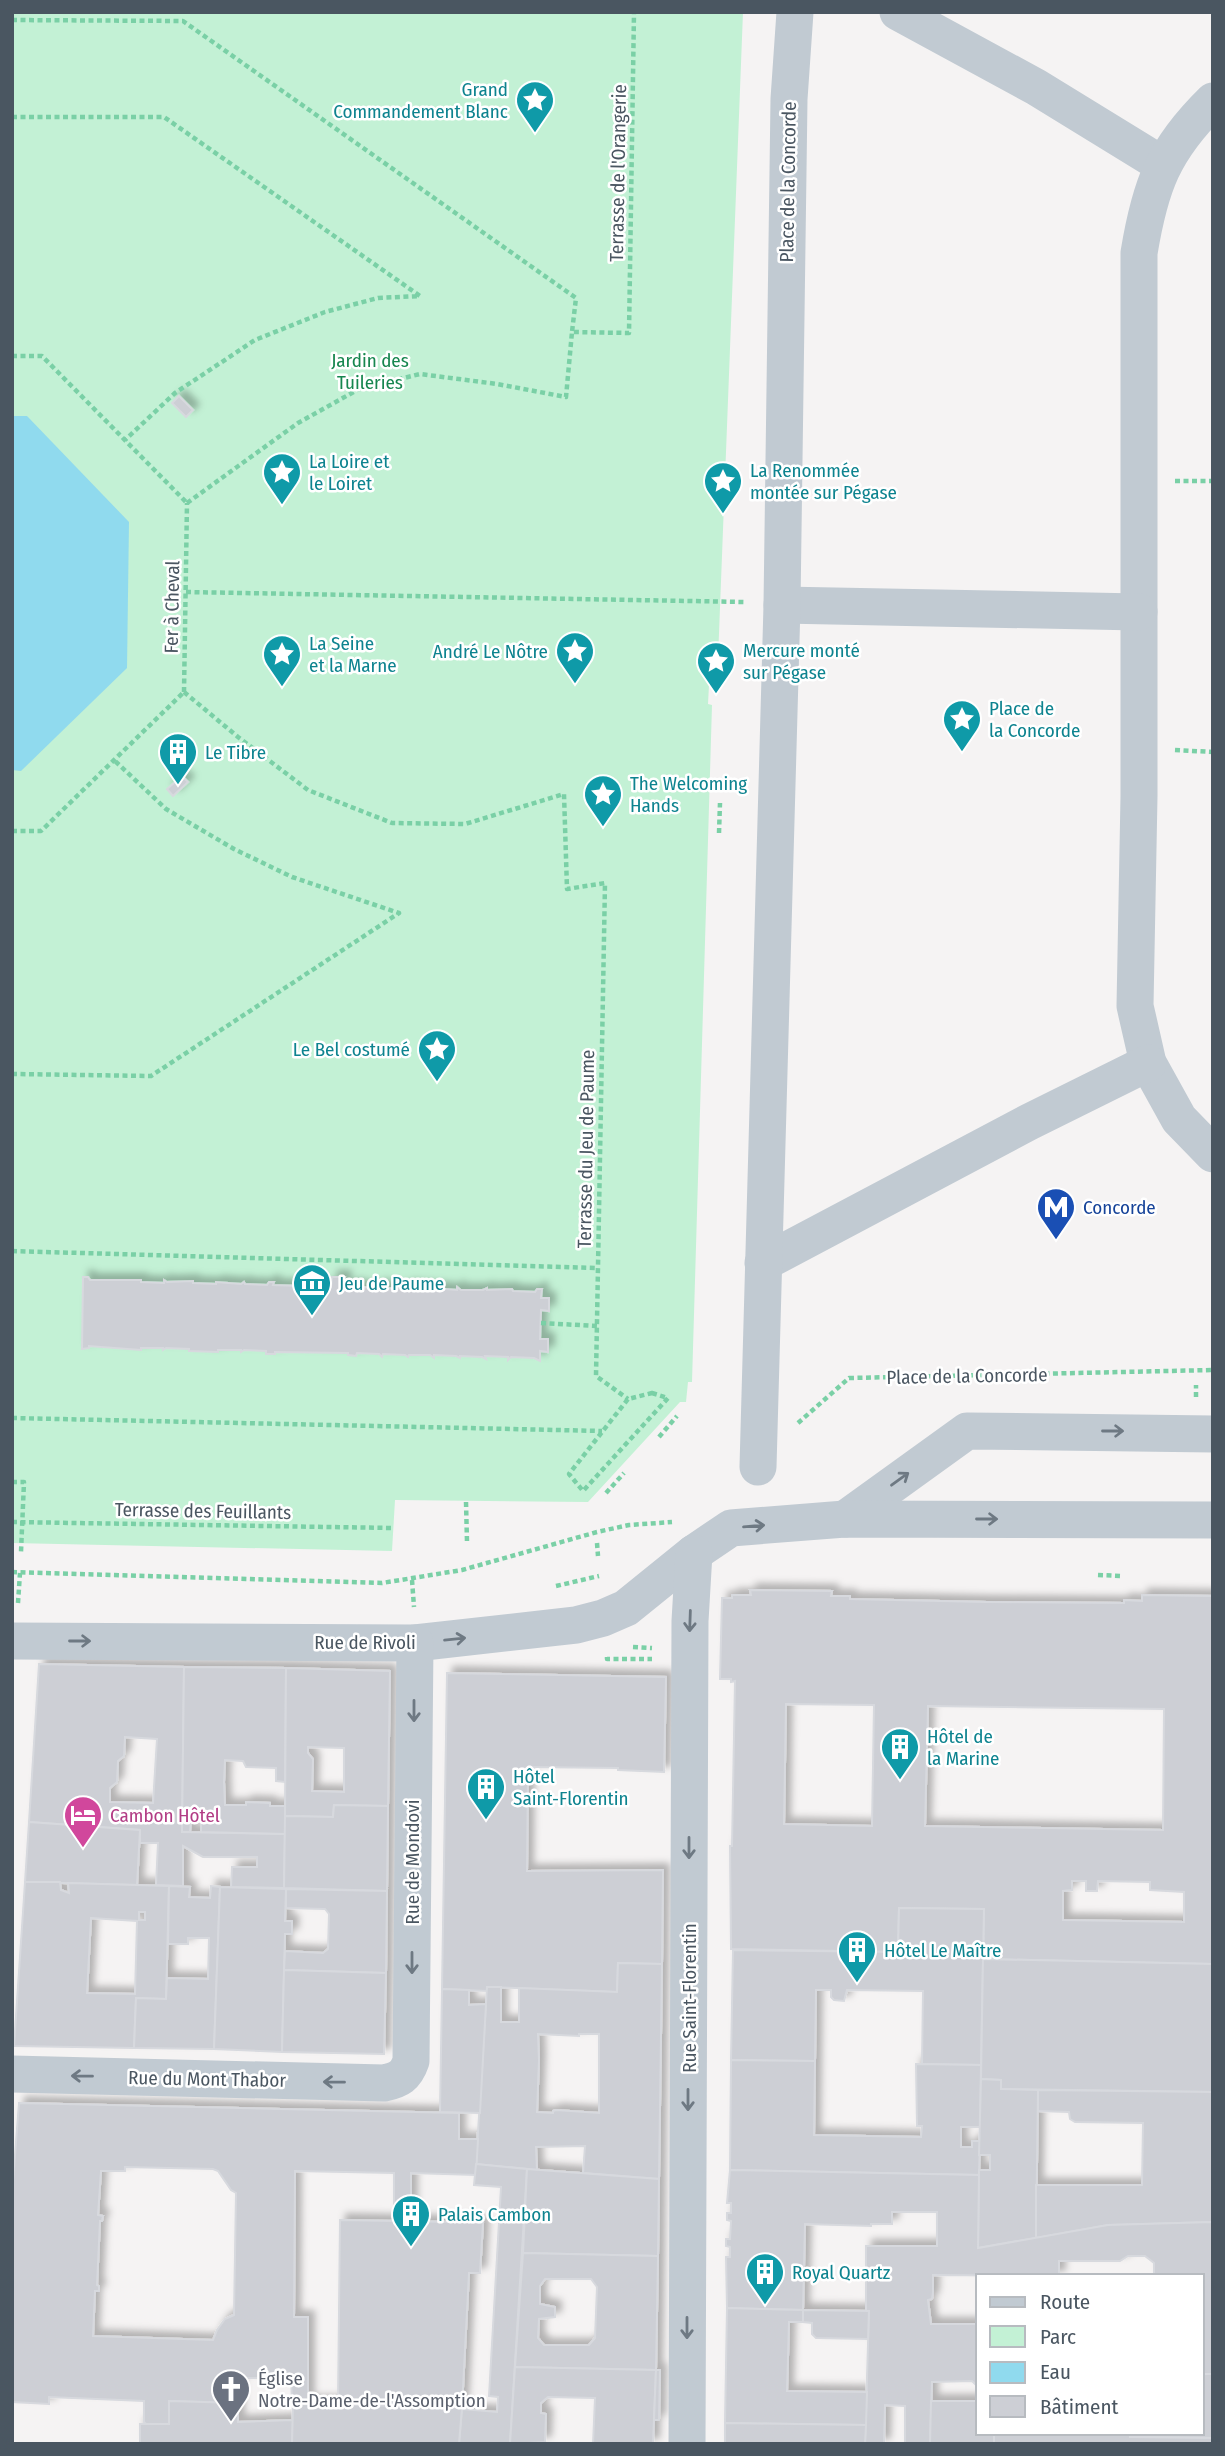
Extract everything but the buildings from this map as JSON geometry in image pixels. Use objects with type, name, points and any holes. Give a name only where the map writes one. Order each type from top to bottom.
[{"type":"street","name":"Place de la Concorde","points":[[758,1467],[769,1150],[782,605],[789,99],[795,12]]},
{"type":"street","points":[[898,12],[1036,87],[1163,165]]},
{"type":"street","points":[[1213,101],[1188,125],[1163,165],[1146,208],[1139,253],[1135,1006],[1148,1062],[1179,1119],[1213,1154]]},
{"type":"street","points":[[782,605],[1139,612]]},
{"type":"street","points":[[763,1264],[1029,1122],[1148,1062]]},
{"type":"street","points":[[845,1519],[967,1431],[1172,1431],[1213,1434]]},
{"type":"street","points":[[685,1537],[731,1528],[845,1519],[1213,1520]]},
{"type":"street","name":"Rue de Rivoli","points":[[13,1648],[415,1643],[576,1625],[603,1618],[625,1608],[685,1537]]},
{"type":"street","name":"Rue Saint-Florentin","points":[[685,1537],[690,1622],[687,2444]]},
{"type":"street","name":"Rue de Mondovi","points":[[401,2078],[411,2062],[415,1643]]},
{"type":"street","name":"Rue du Mont Thabor","points":[[12,2074],[384,2083],[401,2078]]},
{"type":"path","name":"Terrasse de l'Orangerie","points":[[572,332],[629,333],[634,12]]},
{"type":"path","points":[[12,20],[183,20],[576,298],[566,397],[497,384],[420,374],[359,389],[298,423],[187,503],[42,356],[12,356]]},
{"type":"path","points":[[12,117],[164,117],[420,296],[378,298],[325,312],[255,340],[175,393],[125,440]]},
{"type":"path","name":"Fer à Cheval","points":[[184,692],[187,503]]},
{"type":"path","points":[[186,592],[720,600],[782,605]]},
{"type":"path","points":[[12,831],[41,831],[184,692]]},
{"type":"path","name":"Terrasse du Jeu de Paume","points":[[184,692],[237,737],[308,790],[392,822],[465,824],[565,794],[567,889],[605,883],[596,1376],[628,1399]]},
{"type":"path","points":[[12,1074],[151,1076],[399,913],[292,877],[234,849],[166,809],[114,760]]},
{"type":"path","points":[[719,833],[720,803]]},
{"type":"path","points":[[12,1251],[597,1268]]},
{"type":"path","points":[[541,1323],[597,1326]]},
{"type":"path","name":"Place de la Concorde","points":[[758,1467],[800,1421],[849,1378],[1213,1370]]},
{"type":"path","points":[[652,1393],[668,1398],[583,1491],[569,1474],[628,1399],[652,1393]]},
{"type":"path","points":[[659,1437],[677,1416]]},
{"type":"path","points":[[12,1418],[602,1431]]},
{"type":"path","points":[[606,1493],[624,1473]]},
{"type":"path","points":[[12,1482],[24,1482],[21,1552]]},
{"type":"path","points":[[466,1502],[467,1542]]},
{"type":"path","name":"Terrasse des Feuillants","points":[[12,1522],[393,1528]]},
{"type":"path","points":[[12,1573],[382,1583],[463,1570],[629,1525],[685,1537]]},
{"type":"path","points":[[597,1543],[598,1556]]},
{"type":"path","points":[[544,1589],[611,1572]]},
{"type":"path","points":[[1098,1575],[1123,1576]]},
{"type":"path","points":[[606,1647],[607,1659],[665,1659]]},
{"type":"path","points":[[628,1647],[657,1648]]},
{"type":"green space","name":"Jardin des Tuileries","points":[[12,12],[743,12],[717,685],[709,685],[708,704],[712,705],[692,1382],[688,1382],[686,1402],[680,1402],[588,1502],[395,1500],[392,1551],[12,1543]]},
{"type":"water","points":[[12,416],[27,416],[129,522],[127,668],[21,771],[12,770]]},
{"type":"place","name":"Grand Commandement Blanc","points":[[535,134]]},
{"type":"place","name":"La Loire et le Loiret","points":[[282,506]]},
{"type":"place","name":"La Renommée montée sur Pégase","points":[[723,515]]},
{"type":"place","name":"André Le Nôtre","points":[[575,685]]},
{"type":"place","name":"La Seine et la Marne","points":[[282,688]]},
{"type":"place","name":"Mercure monté sur Pégase","points":[[716,695]]},
{"type":"place","name":"Place de la Concorde","points":[[962,753]]},
{"type":"place","name":"Le Tibre","points":[[178,786]]},
{"type":"place","name":"The Welcoming Hands","points":[[603,828]]},
{"type":"place","name":"Le Bel costumé","points":[[437,1083]]},
{"type":"place","name":"Concorde","points":[[1056,1241]]},
{"type":"place","name":"Jeu de Paume","points":[[312,1317]]},
{"type":"place","name":"Hôtel de la Marine","points":[[900,1781]]},
{"type":"place","name":"Hôtel Saint-Florentin","points":[[486,1821]]},
{"type":"place","name":"Cambon Hôtel","points":[[83,1849]]},
{"type":"place","name":"Hôtel Le Maître","points":[[857,1984]]},
{"type":"place","name":"Palais Cambon","points":[[411,2248]]},
{"type":"place","name":"Royal Quartz","points":[[765,2306]]},
{"type":"place","name":"Église Notre-Dame-de-l'Assomption","points":[[231,2423]]}]
